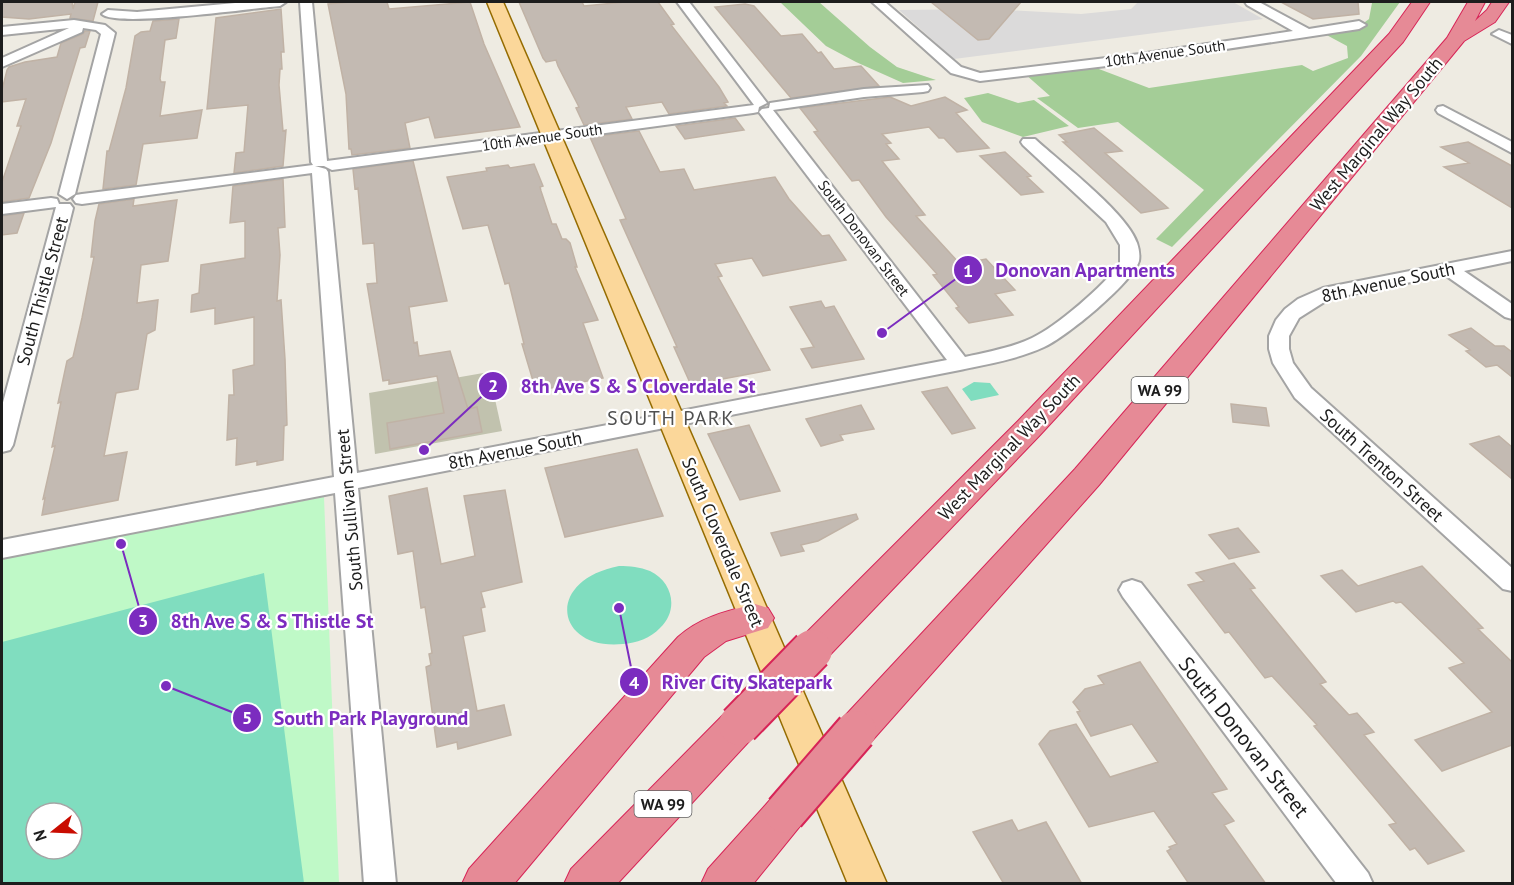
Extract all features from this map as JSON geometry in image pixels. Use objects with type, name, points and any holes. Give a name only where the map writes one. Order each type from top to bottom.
[{"type":"highway","name":"West Marginal Way South","points":[[587,884],[1029,428],[1388,47],[1421,2]]},
{"type":"highway","name":"West Marginal Way South","points":[[724,884],[856,731],[1087,477],[1455,40],[1476,2]]},
{"type":"highway","points":[[1455,40],[1487,21],[1497,11],[1500,2]]},
{"type":"highway","points":[[485,884],[691,646],[702,636],[718,627],[755,618]]},
{"type":"main road","name":"South Cloverdale Street","points":[[495,2],[868,884]]},
{"type":"street","points":[[2,63],[88,25],[126,2]]},
{"type":"street","points":[[108,14],[137,16],[280,2]]},
{"type":"street","points":[[299,2],[307,2]]},
{"type":"street","name":"South Sullivan Street","points":[[307,2],[380,884]]},
{"type":"street","name":"South Donovan Street","points":[[683,2],[960,364]]},
{"type":"street","name":"10th Avenue South","points":[[878,2],[956,70],[971,76],[1140,58],[1359,25]]},
{"type":"street","points":[[1251,2],[1307,33]]},
{"type":"street","points":[[2,32],[66,24],[88,25]]},
{"type":"street","name":"South Thistle Street","points":[[2,445],[108,33],[102,27],[88,25]]},
{"type":"street","points":[[1499,34],[1512,40]]},
{"type":"street","name":"10th Avenue South","points":[[2,209],[864,93],[923,88]]},
{"type":"street","points":[[1443,110],[1512,148]]},
{"type":"street","name":"8th Avenue South","points":[[2,549],[960,364],[1001,355],[1043,341],[1060,329],[1124,272],[1129,262],[1130,252],[1123,231],[1112,218],[1029,142]]},
{"type":"street","name":"8th Avenue South","points":[[1279,332],[1287,316],[1295,308],[1323,294],[1512,256]]},
{"type":"street","points":[[1448,269],[1512,314]]},
{"type":"street","name":"South Trenton Street","points":[[1279,332],[1278,348],[1284,367],[1304,393],[1512,582]]},
{"type":"street","name":"South Donovan Street","points":[[1132,590],[1357,884]]},
{"type":"shaded area","points":[[1138,2],[1233,2],[1263,19],[954,59],[899,10],[985,9],[1081,14],[1131,9]]},
{"type":"shaded area","points":[[489,372],[502,431],[375,454],[369,393]]},
{"type":"green space","points":[[780,2],[819,2],[870,47],[897,67],[936,80],[903,83],[856,62],[826,46]]},
{"type":"green space","points":[[1400,2],[1361,56],[1172,247],[1156,239],[1204,190],[1118,122],[1078,128],[1037,98],[1050,96],[1025,74],[1091,66],[1149,88],[1302,65],[1313,71],[1348,58],[1347,46],[1321,32],[1361,25],[1369,19],[1372,3]]},
{"type":"green space","points":[[988,93],[1018,103],[1034,100],[1069,126],[1023,137],[982,122],[964,98]]},
{"type":"green space","points":[[974,382],[990,383],[999,395],[971,401],[962,389]]},
{"type":"green space","points":[[324,497],[339,883],[2,884],[2,558]]},
{"type":"green space","points":[[619,566],[650,571],[664,582],[671,597],[670,613],[666,621],[652,635],[623,644],[600,643],[583,637],[572,626],[567,613],[569,599],[578,586],[595,574]]},
{"type":"green space","points":[[264,573],[304,883],[2,883],[2,642]]},
{"type":"building","points":[[2,2],[72,2],[73,9],[75,2],[98,2],[93,21],[70,18],[71,14],[29,19],[2,17]]},
{"type":"building","points":[[387,2],[389,9],[470,2],[484,44],[520,127],[435,138],[429,117],[405,123],[410,148],[352,155],[349,149],[346,94],[328,4]]},
{"type":"building","points":[[519,2],[582,2],[584,6],[658,2],[674,24],[671,25],[719,87],[728,102],[724,103],[727,106],[669,114],[662,102],[626,107],[632,119],[584,125],[576,108],[579,107],[556,60],[546,62],[543,58]]},
{"type":"building","points":[[931,2],[1021,2],[989,39],[978,40]]},
{"type":"building","points":[[1281,2],[1358,2],[1359,14],[1313,19]]},
{"type":"building","points":[[745,4],[754,6],[781,36],[802,34],[818,53],[821,52],[834,69],[861,66],[879,86],[791,98],[715,7]]},
{"type":"building","points":[[281,9],[284,52],[281,52],[282,69],[280,69],[279,85],[283,131],[286,130],[283,166],[234,173],[236,153],[244,152],[248,105],[207,109],[216,18]]},
{"type":"building","points":[[179,19],[176,38],[165,40],[160,79],[161,82],[165,82],[160,116],[202,110],[197,138],[143,144],[136,185],[103,189],[107,151],[109,151],[126,88],[135,36],[141,32],[150,31],[153,21]]},
{"type":"building","points":[[85,31],[90,31],[85,47],[80,48],[51,143],[29,198],[2,202],[2,182],[21,126],[17,126],[26,99],[2,102],[2,90],[7,70],[9,67],[25,62],[57,57],[61,43]]},
{"type":"building","points":[[890,97],[911,106],[945,97],[967,110],[956,113],[989,148],[957,152],[929,127],[882,134],[891,143],[886,144],[899,159],[882,161],[925,215],[916,216],[960,264],[986,259],[1015,290],[995,294],[1013,315],[969,323],[933,275],[937,274],[886,217],[859,180],[852,181],[814,132],[818,131],[800,108]]},
{"type":"building","points":[[735,118],[744,130],[685,139],[676,126]]},
{"type":"building","points":[[1094,128],[1122,151],[1105,153],[1168,208],[1141,213],[1063,142],[1067,142],[1059,135]]},
{"type":"building","points":[[639,131],[660,172],[684,169],[694,190],[775,177],[789,199],[822,236],[829,235],[846,260],[763,276],[752,258],[715,264],[722,276],[718,277],[770,370],[691,385],[674,347],[677,347],[620,220],[626,219],[590,137]]},
{"type":"building","points":[[1468,142],[1512,166],[1512,208],[1444,167],[1469,163],[1441,147]]},
{"type":"building","points":[[1005,152],[1031,176],[1027,177],[1043,192],[1021,195],[980,156]]},
{"type":"building","points":[[413,161],[447,301],[409,307],[414,343],[417,342],[419,356],[450,351],[468,409],[477,407],[482,432],[390,449],[387,423],[444,413],[437,376],[389,384],[389,380],[383,381],[367,284],[377,283],[374,243],[363,244],[358,188],[355,189],[353,169]]},
{"type":"building","points":[[534,164],[543,186],[540,187],[552,224],[556,224],[562,239],[570,243],[577,267],[575,267],[598,320],[583,323],[603,378],[536,391],[522,344],[524,344],[509,283],[505,284],[488,225],[463,229],[447,177],[487,171],[486,168],[508,165],[510,168]]},
{"type":"building","points":[[283,179],[285,227],[278,228],[280,255],[277,301],[281,300],[285,359],[287,425],[284,426],[283,460],[257,465],[257,461],[236,465],[237,438],[227,440],[229,395],[234,395],[233,370],[254,365],[254,317],[215,324],[215,308],[191,312],[192,295],[199,293],[201,265],[245,258],[245,221],[230,223],[233,186]]},
{"type":"building","points":[[134,199],[133,206],[177,200],[168,261],[141,265],[137,303],[158,300],[155,330],[147,334],[138,389],[116,393],[104,456],[127,452],[118,500],[42,515],[61,402],[58,403],[67,361],[73,357],[94,257],[91,257],[99,204]]},
{"type":"building","points":[[24,213],[17,233],[2,235],[2,216]]},
{"type":"building","points":[[821,301],[825,308],[834,306],[864,359],[812,368],[801,349],[814,347],[790,307]]},
{"type":"building","points":[[1471,328],[1495,346],[1504,346],[1512,352],[1512,377],[1497,365],[1486,367],[1466,351],[1470,350],[1449,335]]},
{"type":"building","points":[[947,387],[975,428],[952,434],[922,392]]},
{"type":"building","points":[[1231,404],[1266,408],[1269,426],[1233,422]]},
{"type":"building","points":[[861,405],[874,429],[840,435],[843,440],[821,446],[806,419]]},
{"type":"building","points":[[749,425],[780,491],[740,500],[708,434]]},
{"type":"building","points":[[1499,436],[1512,447],[1512,479],[1470,444]]},
{"type":"building","points":[[637,449],[663,516],[565,537],[545,468]]},
{"type":"building","points":[[427,488],[441,564],[475,556],[464,496],[505,490],[522,582],[481,592],[485,607],[481,608],[485,631],[463,636],[477,711],[504,705],[511,735],[458,749],[457,742],[437,747],[426,667],[431,665],[429,654],[432,653],[425,607],[421,608],[413,551],[398,554],[389,496]]},
{"type":"building","points":[[856,514],[858,519],[818,541],[801,545],[804,551],[781,556],[771,533]]},
{"type":"building","points":[[1238,528],[1259,552],[1229,559],[1209,535]]},
{"type":"building","points":[[1234,563],[1255,588],[1250,589],[1326,682],[1320,684],[1349,715],[1357,713],[1374,732],[1364,735],[1464,851],[1428,864],[1415,848],[1410,850],[1389,825],[1396,823],[1314,726],[1317,725],[1272,676],[1265,678],[1229,632],[1225,633],[1188,585],[1204,581],[1196,573]]},
{"type":"building","points":[[1422,566],[1483,628],[1478,629],[1512,662],[1512,745],[1442,771],[1415,740],[1492,712],[1449,668],[1464,663],[1401,602],[1393,601],[1356,612],[1321,576],[1342,570],[1358,586]]},
{"type":"building","points":[[1140,662],[1227,789],[1212,793],[1234,821],[1224,825],[1266,884],[1189,884],[1167,851],[1171,849],[1169,847],[1177,844],[1154,811],[1089,827],[1039,744],[1050,731],[1076,724],[1110,777],[1158,762],[1132,724],[1091,736],[1077,712],[1080,711],[1073,702],[1085,689],[1104,684],[1098,676]]},
{"type":"building","points":[[1012,820],[1018,831],[1046,822],[1082,884],[1004,884],[973,832]]},
{"type":"place","name":"Donovan Apartments","points":[[882,333]]},
{"type":"place","name":"8th Ave S & S Cloverdale St","points":[[424,450]]},
{"type":"place","name":"8th Ave S & S Thistle St","points":[[121,544]]},
{"type":"place","name":"River City Skatepark","points":[[619,608]]},
{"type":"place","name":"South Park Playground","points":[[166,686]]},
{"type":"district","name":"SOUTH PARK","points":[[671,418]]}]
